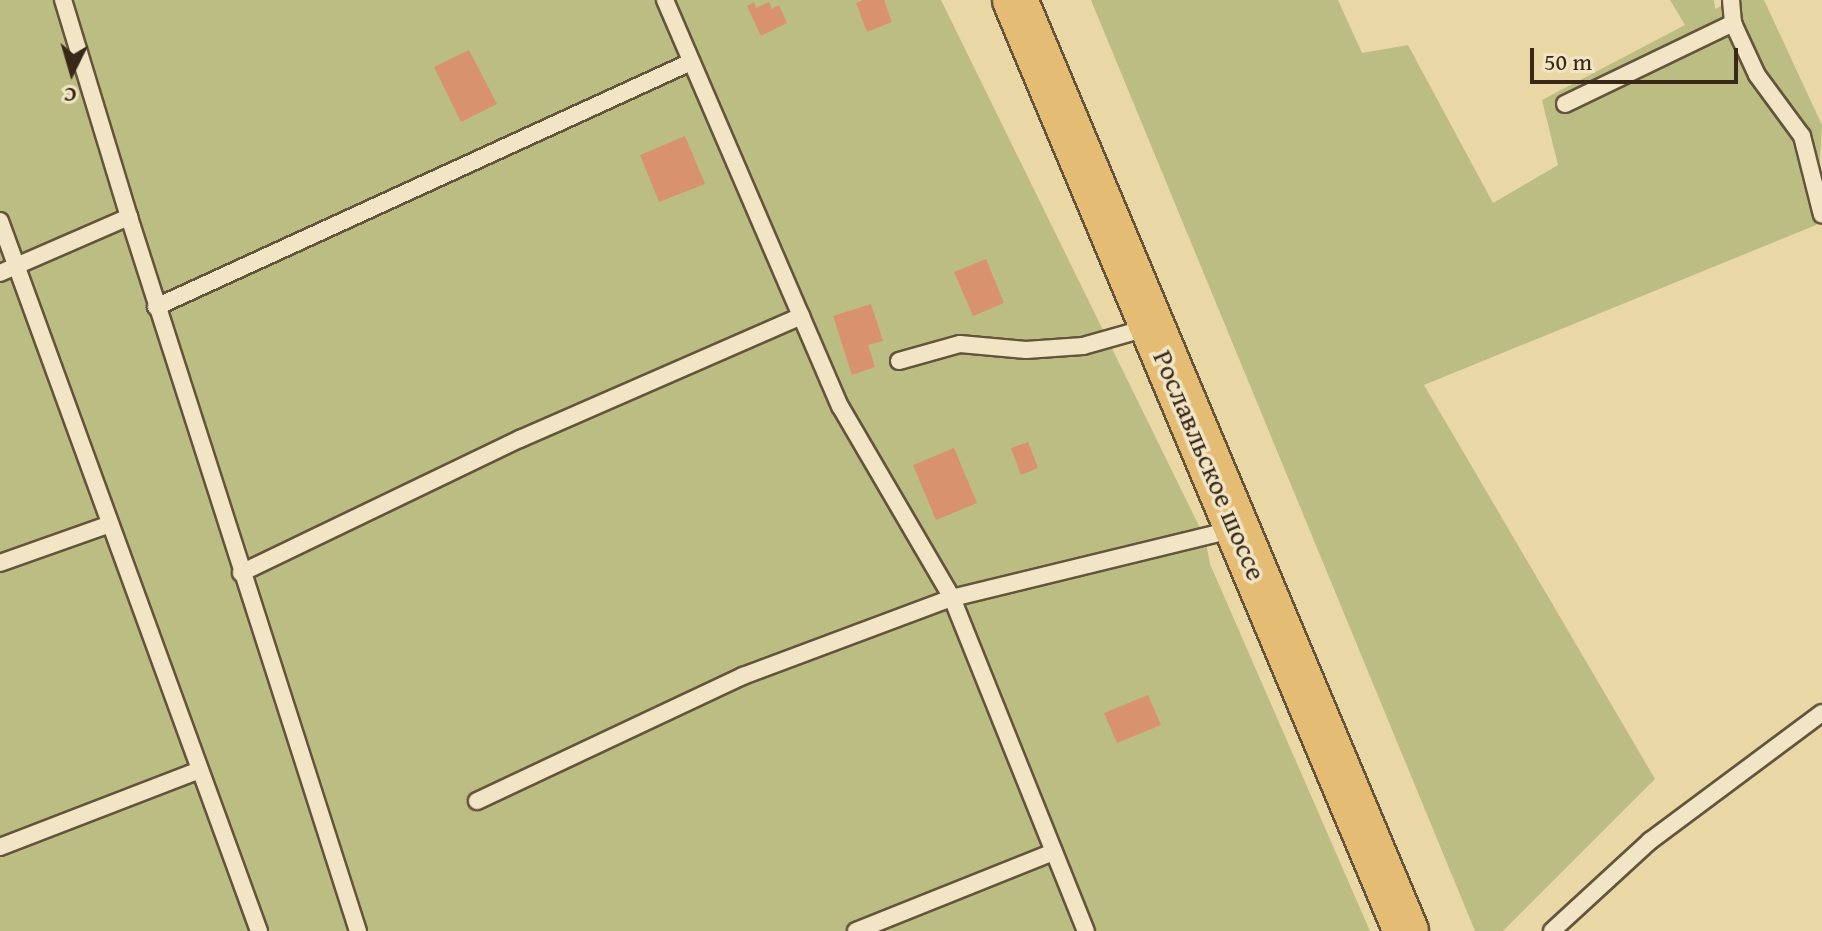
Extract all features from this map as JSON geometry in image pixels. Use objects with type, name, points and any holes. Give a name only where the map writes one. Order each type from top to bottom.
[{"type":"main road","name":"Рославльское шоссе","points":[[1015,0],[1406,931]]},
{"type":"lane","points":[[665,0],[840,406],[952,598],[1086,931]]},
{"type":"lane","points":[[1731,0],[1733,23],[1757,75],[1802,136],[1822,215]]},
{"type":"lane","points":[[68,2],[156,307],[358,931]]},
{"type":"lane","points":[[1565,104],[1733,23]]},
{"type":"lane","points":[[156,307],[691,62]]},
{"type":"lane","points":[[0,273],[129,217]]},
{"type":"lane","points":[[0,221],[259,931]]},
{"type":"lane","points":[[241,573],[520,439],[801,316]]},
{"type":"lane","points":[[899,361],[960,344],[1026,350],[1083,346],[1152,326]]},
{"type":"lane","points":[[0,563],[110,524]]},
{"type":"lane","points":[[477,801],[743,676],[952,598],[1237,528]]},
{"type":"lane","points":[[1552,931],[1650,841],[1822,713]]},
{"type":"lane","points":[[0,847],[200,770]]},
{"type":"lane","points":[[856,931],[1054,852]]},
{"type":"green space","points":[[0,0],[941,0],[1205,538],[1210,564],[1370,931],[0,931]]},
{"type":"green space","points":[[1091,0],[1338,0],[1362,53],[1408,45],[1493,203],[1558,165],[1542,100],[1685,25],[1670,0],[1714,0],[1715,9],[1733,0],[1764,0],[1822,125],[1816,225],[1424,385],[1655,779],[1503,931],[1475,931]]},
{"type":"building","points":[[884,0],[892,22],[867,32],[856,3]]},
{"type":"building","points":[[754,2],[756,8],[769,2],[772,9],[779,5],[787,23],[761,36],[747,6]]},
{"type":"building","points":[[469,50],[497,104],[461,122],[434,67]]},
{"type":"building","points":[[685,136],[705,184],[659,202],[640,155]]},
{"type":"building","points":[[986,259],[1004,303],[973,316],[954,272]]},
{"type":"building","points":[[871,304],[883,341],[868,345],[875,367],[852,375],[833,316]]},
{"type":"building","points":[[1028,442],[1038,468],[1021,475],[1011,448]]},
{"type":"building","points":[[954,448],[977,503],[936,520],[913,465]]},
{"type":"building","points":[[1148,695],[1161,725],[1117,743],[1104,713]]}]
